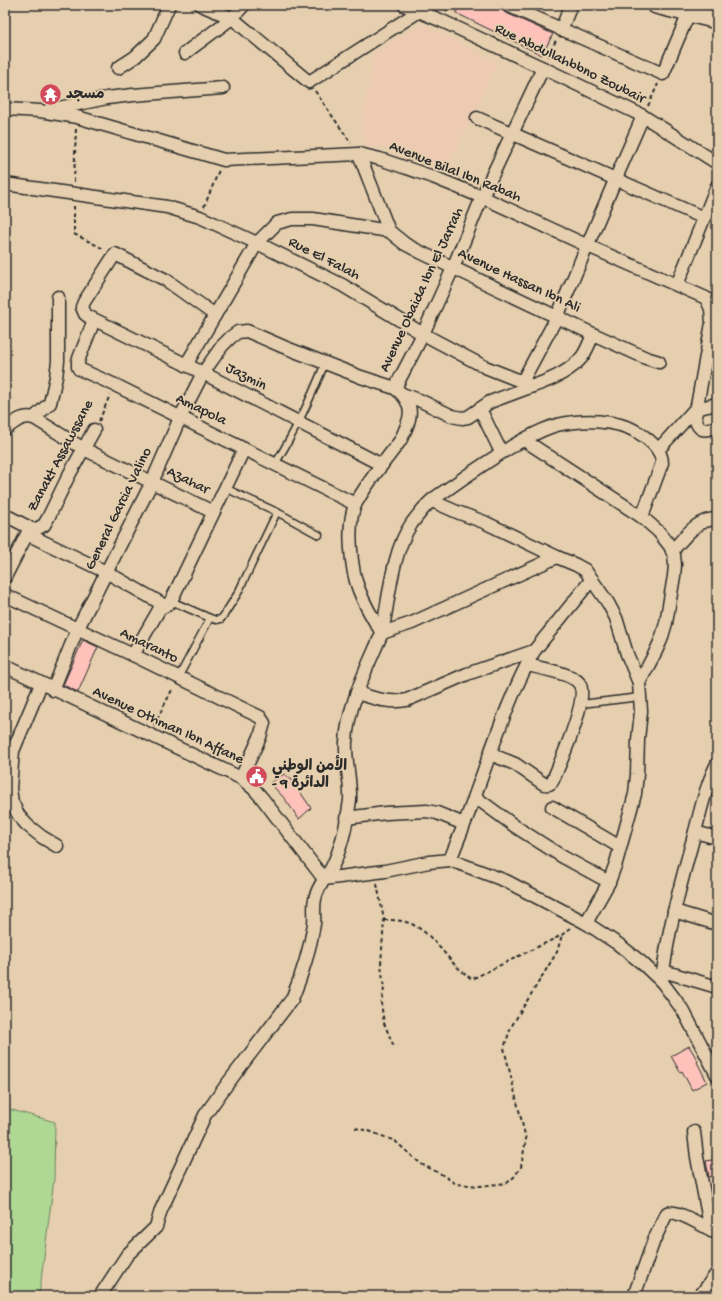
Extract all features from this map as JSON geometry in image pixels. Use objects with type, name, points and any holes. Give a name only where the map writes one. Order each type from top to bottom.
[{"type":"street","points":[[118,68],[135,57],[154,39],[169,5]]},
{"type":"street","points":[[201,5],[232,18],[309,82],[418,12]]},
{"type":"street","points":[[185,52],[232,18],[244,5]]},
{"type":"street","name":"Rue Abdullahbbno Zoubair","points":[[404,5],[442,21],[643,116],[717,163]]},
{"type":"street","points":[[507,5],[663,74],[689,13]]},
{"type":"street","points":[[561,30],[571,5]]},
{"type":"street","points":[[656,5],[717,20]]},
{"type":"street","name":"Avenue Obaida Ibn El Jarrah","points":[[382,633],[365,606],[358,588],[355,574],[350,542],[350,528],[355,504],[400,440],[409,421],[409,406],[407,400],[398,391],[453,268],[482,197],[543,68]]},
{"type":"street","points":[[40,111],[133,95],[223,88]]},
{"type":"street","name":"Avenue Bilal Ibn Rabah","points":[[5,109],[40,111],[77,117],[224,160],[359,154],[391,162],[482,197],[706,298],[715,322],[694,417],[696,423],[701,429],[704,430],[717,427]]},
{"type":"street","points":[[528,384],[643,116]]},
{"type":"street","points":[[478,118],[704,218]]},
{"type":"street","points":[[359,154],[389,231]]},
{"type":"street","name":"Rue El Falah","points":[[5,184],[167,207],[200,217],[258,243],[342,285],[423,334],[485,367],[528,384]]},
{"type":"street","points":[[677,285],[717,186]]},
{"type":"street","points":[[186,365],[258,243],[277,223],[292,219],[313,219],[389,231]]},
{"type":"street","name":"Avenue Hassan Ibn Ali","points":[[389,231],[405,244],[420,252],[593,334],[646,358],[659,362]]},
{"type":"street","points":[[94,320],[85,314],[82,307],[115,254],[166,280],[215,315]]},
{"type":"street","points":[[5,429],[21,418],[27,416],[34,418],[50,403],[58,361],[58,297]]},
{"type":"street","name":"Jazmin","points":[[94,320],[203,373],[382,465]]},
{"type":"street","name":"Amapola","points":[[94,320],[78,360],[79,369],[115,385],[355,504]]},
{"type":"street","name":"General Garcia Valino","points":[[53,690],[77,630],[152,482],[180,418],[203,373],[222,346],[238,332],[247,331],[398,391],[452,416],[462,418],[468,417],[490,402],[528,384]]},
{"type":"street","points":[[528,384],[551,380],[564,373],[582,356],[593,334]]},
{"type":"street","points":[[658,450],[695,409],[717,404]]},
{"type":"street","points":[[480,409],[501,452]]},
{"type":"street","name":"Azahar","points":[[34,418],[84,449],[213,512]]},
{"type":"street","points":[[100,1296],[127,1255],[156,1227],[161,1210],[205,1115],[224,1087],[292,999],[298,985],[314,923],[315,899],[318,888],[332,867],[339,848],[350,799],[346,743],[350,711],[382,633],[394,565],[411,524],[432,501],[501,452],[556,425],[581,422],[606,422],[633,429],[646,437],[662,456],[662,463],[642,518]]},
{"type":"street","name":"Zanakt Assawssane","points":[[5,577],[30,532],[44,525],[94,430]]},
{"type":"street","points":[[524,440],[642,518],[659,532],[670,546],[674,555],[675,565],[666,622],[661,640],[639,683]]},
{"type":"street","points":[[133,655],[160,608],[167,605],[171,601],[244,449]]},
{"type":"street","points":[[432,501],[484,522],[586,570],[616,618],[627,654],[639,683],[641,711],[635,794],[616,863],[609,882],[583,921]]},
{"type":"street","points":[[5,515],[30,532],[157,600],[160,604],[160,608]]},
{"type":"street","points":[[672,551],[692,529],[701,522],[717,519]]},
{"type":"street","points":[[382,633],[412,623],[557,557]]},
{"type":"street","points":[[450,860],[505,714],[534,651],[592,579]]},
{"type":"street","name":"Amaranto","points":[[5,595],[260,717],[264,723],[260,737],[241,778]]},
{"type":"street","points":[[357,693],[384,701],[397,702],[407,700],[467,674],[534,651]]},
{"type":"street","points":[[490,754],[516,764],[544,784],[549,785],[551,784],[566,750],[581,704],[582,691],[580,684],[574,679],[565,675],[527,665]]},
{"type":"street","name":"Avenue Othman Ibn Affane","points":[[5,666],[241,778],[262,798],[324,878]]},
{"type":"street","points":[[41,684],[13,751],[10,789],[12,802],[19,816],[27,825],[42,837],[57,846]]},
{"type":"street","points":[[717,766],[707,789],[674,911],[662,976],[674,998],[684,1012],[717,1074]]},
{"type":"street","points":[[475,797],[516,827],[563,857],[609,882]]},
{"type":"street","points":[[552,807],[620,847]]},
{"type":"street","points":[[346,818],[386,813],[426,811],[437,813],[464,824]]},
{"type":"street","points":[[695,832],[717,838]]},
{"type":"street","points":[[324,878],[375,872],[429,862],[450,860],[506,881],[583,921],[662,976],[717,987]]},
{"type":"street","points":[[674,911],[717,924]]},
{"type":"street","points":[[717,1058],[717,1074]]},
{"type":"street","points":[[694,1132],[697,1157],[714,1232]]},
{"type":"street","points":[[634,1296],[654,1240],[667,1213],[671,1212],[679,1214],[714,1232]]},
{"type":"street","points":[[700,1296],[717,1273]]},
{"type":"lane","points":[[275,464],[287,445],[311,397],[325,363]]},
{"type":"lane","points":[[225,488],[277,512],[319,535]]},
{"type":"lane","points":[[171,601],[210,618],[216,620],[221,619],[238,593],[277,512]]},
{"type":"lane","points":[[178,678],[210,618]]},
{"type":"lane","points":[[581,704],[640,697]]},
{"type":"path","points":[[543,68],[561,30]]},
{"type":"path","points":[[643,116],[663,74]]},
{"type":"path","points":[[309,82],[359,154]]},
{"type":"path","points":[[77,117],[73,194],[74,234],[115,254]]},
{"type":"path","points":[[200,217],[224,160]]},
{"type":"path","name":"Zanakt Assawssane","points":[[94,430],[115,385]]},
{"type":"path","points":[[149,735],[178,678]]},
{"type":"path","points":[[375,872],[384,920],[381,964],[384,989],[381,1003],[384,1024],[394,1047]]},
{"type":"path","points":[[384,920],[395,920],[409,923],[424,933],[440,948],[456,967],[472,979],[562,935],[583,921]]},
{"type":"path","points":[[355,1128],[369,1131],[395,1141],[420,1164],[441,1174],[456,1184],[480,1186],[507,1183],[514,1177],[521,1167],[526,1139],[504,1048],[511,1027],[557,952],[562,935]]},
{"type":"shaded area","points":[[422,23],[498,63],[447,170],[382,147],[368,150],[360,131],[374,52]]},
{"type":"green space","points":[[5,1108],[55,1122],[54,1179],[39,1296],[5,1296]]},
{"type":"building","points":[[460,5],[493,5],[501,8],[504,12],[553,34],[542,55],[456,13]]},
{"type":"building","points":[[83,640],[98,647],[78,692],[63,685]]},
{"type":"building","points":[[284,774],[292,780],[311,808],[299,819],[285,799],[270,783]]},
{"type":"building","points":[[689,1046],[698,1061],[697,1062],[707,1082],[692,1090],[682,1071],[680,1072],[671,1056]]},
{"type":"building","points":[[717,1159],[717,1175],[709,1177],[706,1161]]},
{"type":"place","name":"مسجد","points":[[51,95]]},
{"type":"place","name":"الأمن الوطني - الدائرة 9","points":[[257,776]]}]
